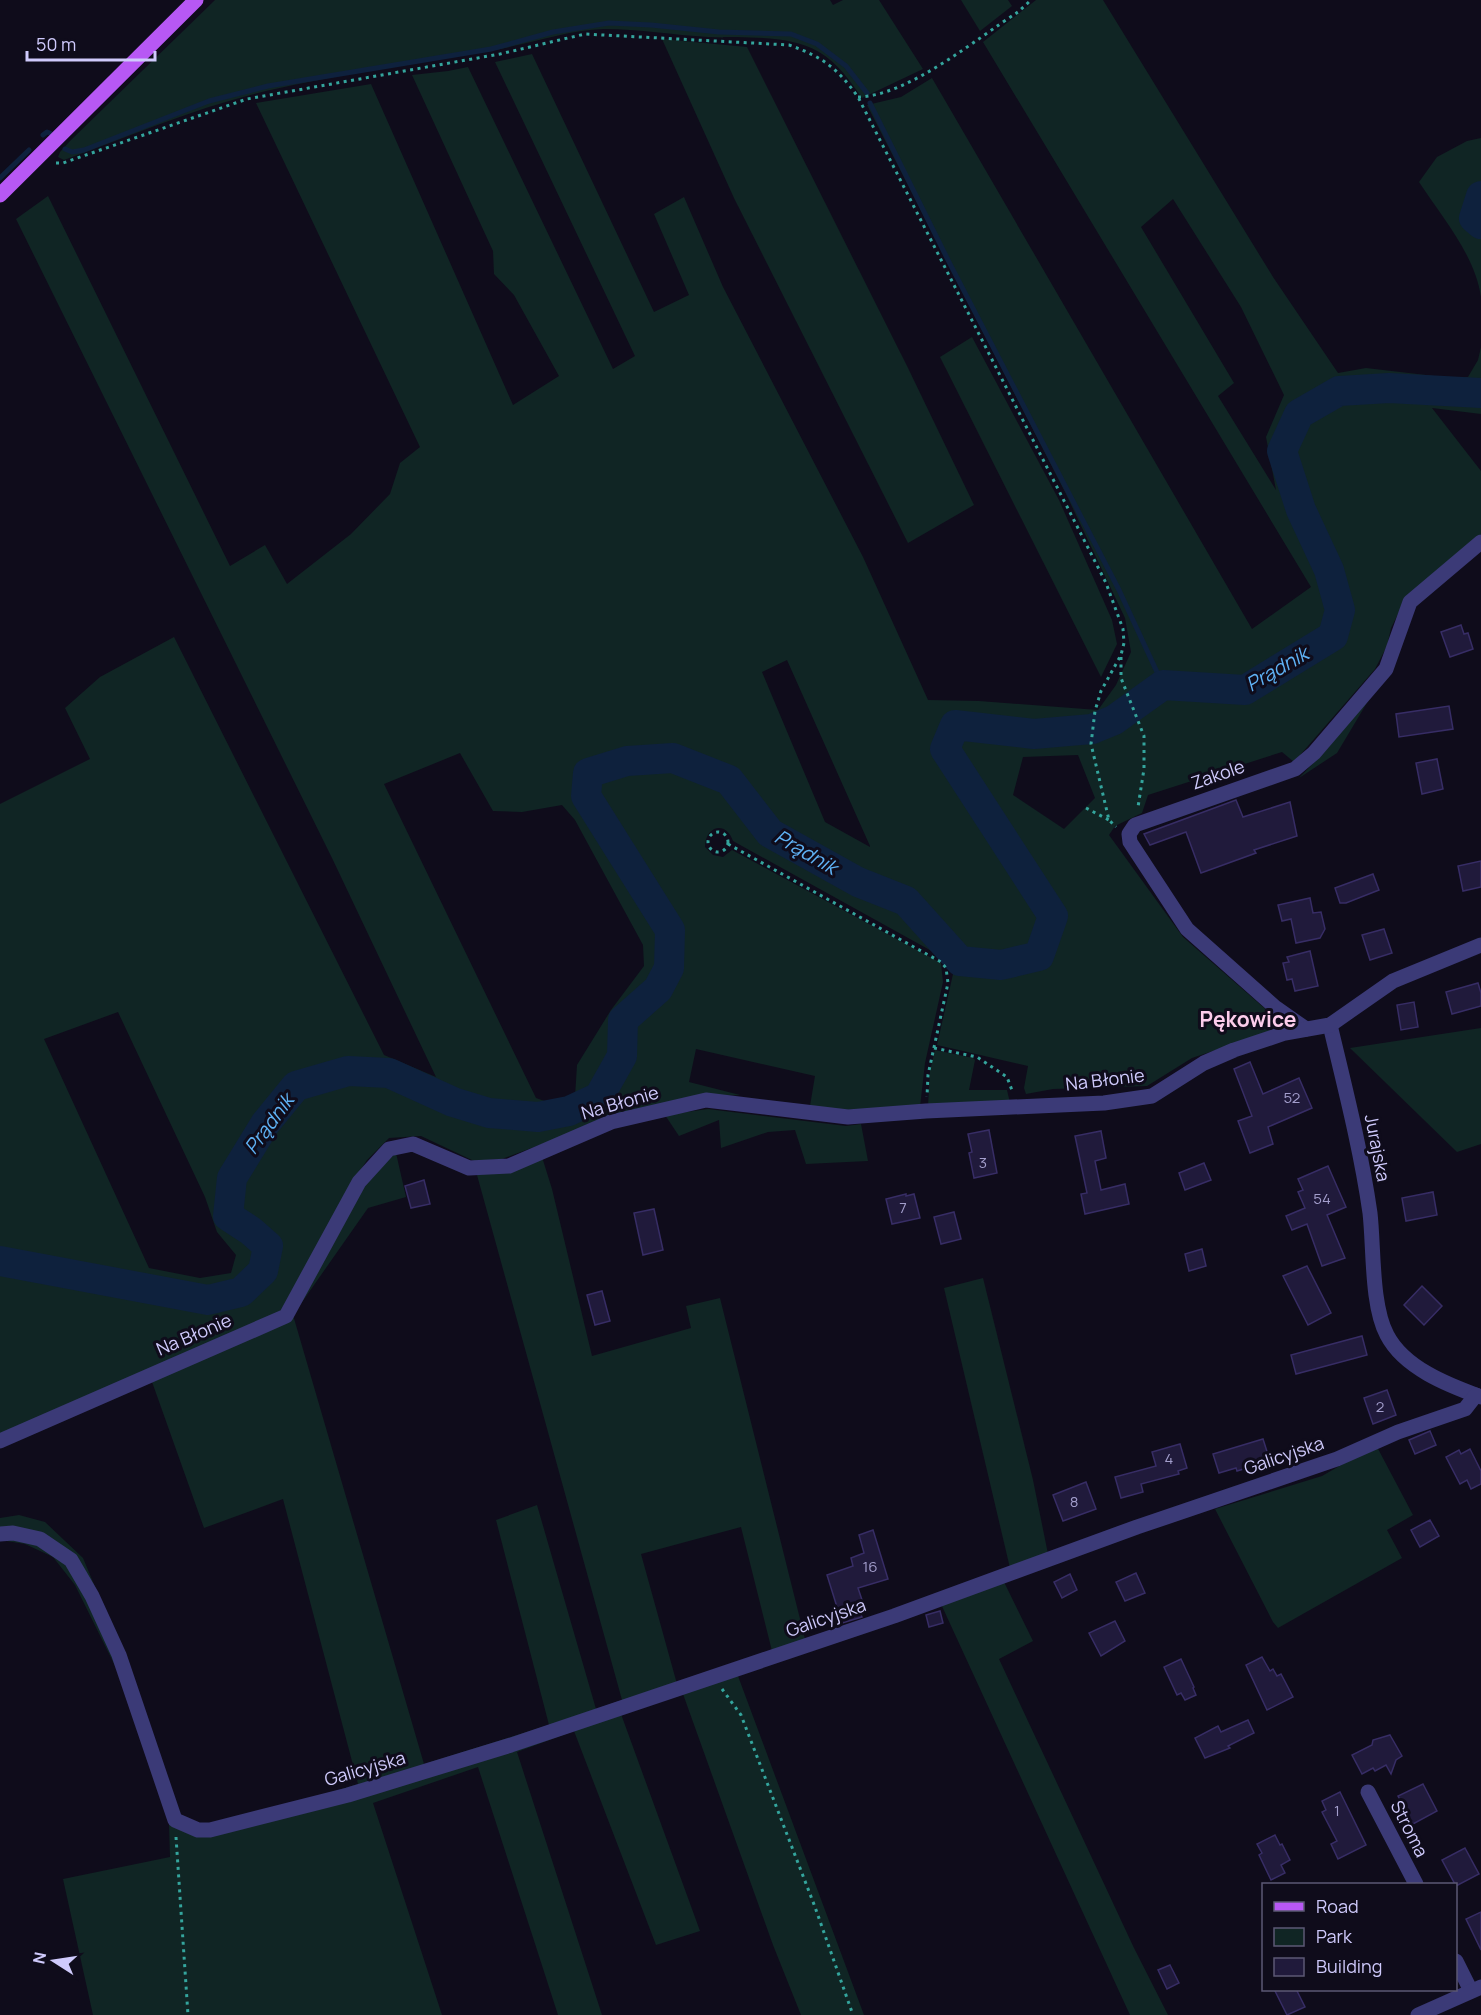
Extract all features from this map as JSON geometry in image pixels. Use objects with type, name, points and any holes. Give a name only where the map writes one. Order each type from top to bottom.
[{"type":"main road","points":[[0,195],[196,0]]},
{"type":"street","name":"Zakole","points":[[1132,829],[1295,769],[1314,753],[1386,669],[1410,602],[1481,542]]},
{"type":"street","points":[[1132,829],[1130,842],[1187,930],[1276,1008],[1306,1029]]},
{"type":"street","points":[[1330,1025],[1393,981],[1481,945]]},
{"type":"street","name":"Na Błonie","points":[[0,1442],[286,1316],[360,1182],[389,1149],[413,1144],[468,1168],[508,1166],[611,1122],[706,1100],[848,1117],[1104,1103],[1152,1096],[1204,1063],[1234,1050],[1285,1033],[1330,1025]]},
{"type":"street","name":"Jurajska","points":[[1330,1025],[1359,1148],[1370,1215],[1378,1310],[1387,1335],[1405,1357],[1427,1372],[1478,1396]]},
{"type":"street","name":"Galicyjska","points":[[175,1820],[198,1830],[210,1830],[348,1795],[511,1745],[901,1613],[1137,1527],[1337,1458],[1398,1432],[1466,1409],[1478,1396]]},
{"type":"street","points":[[0,1534],[13,1533],[40,1539],[71,1560],[92,1596],[119,1655],[175,1820]]},
{"type":"street","name":"Stroma","points":[[1368,1792],[1415,1883]]},
{"type":"street","points":[[1418,2015],[1476,1989],[1457,1964]]},
{"type":"path","points":[[858,97],[873,97],[913,81],[1018,12],[1031,0]]},
{"type":"path","points":[[33,162],[63,163],[247,99],[500,54],[585,33],[789,45],[814,53],[841,74],[858,97],[1106,583],[1123,629],[1121,678],[1144,736],[1145,758],[1132,829],[1119,830],[1109,820],[1086,808]]},
{"type":"path","points":[[1109,820],[1091,744],[1095,711],[1101,691],[1121,655]]},
{"type":"path","points":[[728,844],[722,851],[715,851],[710,847],[709,838],[714,833],[720,832],[726,835],[728,844],[941,962],[946,968],[948,983],[928,1075],[926,1111]]},
{"type":"path","points":[[934,1048],[977,1057],[1007,1077],[1018,1107]]},
{"type":"path","points":[[714,1677],[741,1715],[816,1907],[853,2015]]},
{"type":"path","points":[[175,1820],[188,2015]]},
{"type":"green space","points":[[215,0],[830,0],[833,5],[843,0],[879,0],[923,69],[862,98],[832,61],[819,52],[793,42],[779,39],[708,37],[630,30],[590,30],[266,91],[189,114],[64,160],[58,157],[70,141]]},
{"type":"green space","points":[[961,0],[1008,0],[1012,6],[980,31]]},
{"type":"green space","points":[[1036,0],[1103,0],[1273,277],[1338,373],[1366,368],[1443,377],[1468,377],[1478,360],[1481,347],[1481,414],[1432,408],[1481,471],[1481,534],[1407,596],[1391,628],[1387,646],[1375,669],[1294,762],[1282,752],[1148,795],[1142,813],[1115,826],[1109,835],[1183,937],[1279,1021],[1276,1030],[1192,1058],[1147,1086],[1053,1089],[1026,1094],[1024,1088],[1028,1066],[937,1045],[953,974],[946,959],[733,841],[726,830],[716,828],[708,834],[705,847],[713,855],[723,857],[732,850],[941,963],[943,982],[925,1063],[920,1107],[845,1110],[810,1106],[815,1076],[696,1049],[689,1082],[740,1095],[686,1098],[572,1133],[502,1159],[474,1161],[421,1136],[389,1138],[367,1160],[353,1182],[284,1310],[0,1434],[0,804],[90,759],[65,708],[100,677],[174,637],[384,1055],[436,1077],[332,858],[16,219],[48,196],[230,566],[265,545],[287,584],[351,534],[390,494],[400,463],[420,447],[256,103],[371,84],[513,405],[559,376],[514,295],[494,274],[493,251],[412,75],[468,67],[613,369],[635,356],[495,62],[532,54],[654,312],[689,295],[654,214],[684,197],[723,287],[863,557],[928,700],[979,701],[1098,710],[1116,685],[1131,652],[1125,618],[1066,494],[867,105],[901,97],[932,78],[1252,629],[1311,587],[983,42]],"holes":[[[1173,199],[1241,307],[1284,395],[1266,437],[1276,490],[1218,396],[1234,383],[1141,227]],[[787,660],[870,847],[825,822],[762,672]],[[460,753],[493,811],[522,812],[562,805],[575,820],[643,945],[644,966],[611,1010],[577,1065],[575,1097],[553,1104],[536,1098],[384,784]],[[1078,755],[1095,798],[1064,829],[1013,795],[1023,757]],[[118,1012],[205,1197],[217,1232],[236,1255],[231,1273],[200,1278],[149,1268],[44,1039]]]},
{"type":"green space","points":[[662,39],[747,47],[908,368],[974,505],[908,543],[734,198]]},
{"type":"green space","points":[[1481,138],[1481,297],[1478,281],[1465,251],[1419,182],[1437,157],[1467,141]]},
{"type":"green space","points":[[972,337],[1059,500],[1112,620],[1117,644],[1101,677],[940,357]]},
{"type":"green space","points":[[1377,686],[1337,753],[1299,778],[1328,748]]},
{"type":"green space","points":[[1481,1028],[1481,1144],[1457,1152],[1350,1048]]},
{"type":"green space","points":[[935,1050],[973,1058],[975,1060],[969,1090],[1007,1090],[1010,1103],[928,1106],[930,1071]]},
{"type":"green space","points":[[708,1109],[846,1126],[861,1124],[868,1161],[806,1164],[795,1130],[768,1132],[721,1148],[719,1120],[679,1136],[665,1115]]},
{"type":"green space","points":[[396,1153],[406,1197],[368,1208],[293,1315],[424,1764],[549,1725],[496,1520],[537,1505],[596,1709],[622,1700],[477,1175],[542,1157],[552,1189],[592,1356],[691,1328],[686,1306],[720,1298],[806,1643],[772,1651],[741,1527],[641,1554],[677,1684],[738,1676],[864,2015],[801,2015],[773,1945],[683,1694],[621,1714],[700,1931],[656,1945],[574,1731],[517,1752],[602,2015],[558,2015],[478,1767],[373,1803],[442,2015],[93,2015],[63,1879],[170,1857],[169,1823],[122,1680],[75,1585],[53,1557],[25,1544],[0,1540],[0,1518],[19,1515],[45,1522],[83,1558],[118,1642],[179,1815],[194,1826],[216,1827],[358,1784],[283,1499],[204,1528],[151,1379],[276,1327],[363,1185]]},
{"type":"green space","points":[[983,1278],[1033,1480],[1048,1554],[1010,1568],[944,1288]]},
{"type":"green space","points":[[1376,1445],[1413,1515],[1387,1530],[1402,1558],[1278,1628],[1215,1509],[1322,1476]]},
{"type":"green space","points":[[1004,1582],[1033,1641],[999,1659],[1134,1948],[1168,2015],[1130,2015],[941,1604]]},
{"type":"building","points":[[1461,625],[1464,634],[1468,633],[1473,649],[1450,657],[1441,632]]},
{"type":"building","points":[[1449,706],[1453,729],[1399,737],[1396,714]]},
{"type":"building","points":[[1437,759],[1443,789],[1422,794],[1416,763]]},
{"type":"building","points":[[1236,800],[1243,817],[1290,802],[1297,836],[1254,850],[1256,853],[1201,873],[1186,832],[1150,845],[1144,834]]},
{"type":"building","points":[[1481,861],[1481,887],[1463,891],[1458,866]]},
{"type":"building","points":[[1373,874],[1379,890],[1346,903],[1340,903],[1335,888]]},
{"type":"building","points":[[1310,898],[1313,913],[1321,912],[1325,929],[1320,938],[1296,943],[1291,919],[1282,921],[1278,905]]},
{"type":"building","points":[[1384,929],[1392,953],[1370,960],[1362,935]]},
{"type":"building","points":[[1310,951],[1318,986],[1295,991],[1292,979],[1287,980],[1283,963],[1289,962],[1287,957]]},
{"type":"building","points":[[1478,983],[1481,1006],[1452,1014],[1446,992]]},
{"type":"building","points":[[1414,1002],[1418,1027],[1401,1030],[1397,1005]]},
{"type":"building","points":[[1250,1062],[1263,1094],[1299,1078],[1312,1108],[1268,1127],[1273,1144],[1250,1153],[1238,1121],[1252,1116],[1234,1069]]},
{"type":"building","points":[[989,1130],[997,1173],[974,1178],[968,1134]]},
{"type":"building","points":[[1101,1131],[1106,1158],[1095,1161],[1101,1190],[1125,1184],[1129,1204],[1085,1214],[1081,1194],[1087,1193],[1075,1136]]},
{"type":"building","points":[[1204,1163],[1211,1180],[1185,1190],[1179,1173]]},
{"type":"building","points":[[1328,1166],[1346,1207],[1327,1215],[1345,1258],[1322,1266],[1307,1224],[1292,1230],[1286,1216],[1305,1208],[1298,1192],[1303,1190],[1298,1179]]},
{"type":"building","points":[[424,1180],[430,1204],[411,1208],[405,1186]]},
{"type":"building","points":[[1433,1192],[1437,1215],[1406,1221],[1402,1198]]},
{"type":"building","points":[[906,1194],[906,1196],[914,1194],[920,1218],[892,1224],[886,1199]]},
{"type":"building","points":[[654,1209],[663,1250],[643,1255],[634,1213]]},
{"type":"building","points":[[954,1212],[961,1239],[941,1244],[934,1217]]},
{"type":"building","points":[[1202,1249],[1206,1266],[1189,1271],[1185,1254]]},
{"type":"building","points":[[1307,1266],[1331,1313],[1308,1325],[1283,1276]]},
{"type":"building","points":[[1422,1286],[1442,1306],[1424,1325],[1404,1305]]},
{"type":"building","points":[[602,1291],[610,1321],[595,1325],[587,1295]]},
{"type":"building","points":[[1362,1336],[1367,1355],[1296,1374],[1291,1355]]},
{"type":"building","points":[[1387,1390],[1396,1415],[1373,1424],[1364,1398]]},
{"type":"building","points":[[1430,1431],[1436,1445],[1415,1454],[1409,1440]]},
{"type":"building","points":[[1263,1439],[1270,1461],[1237,1471],[1236,1468],[1219,1473],[1213,1454]]},
{"type":"building","points":[[1180,1444],[1187,1468],[1178,1471],[1179,1474],[1141,1484],[1143,1492],[1121,1498],[1115,1477],[1156,1466],[1152,1452]]},
{"type":"building","points":[[1470,1449],[1481,1471],[1481,1484],[1471,1489],[1467,1480],[1460,1484],[1446,1457],[1459,1450],[1461,1454]]},
{"type":"building","points":[[1086,1482],[1096,1509],[1063,1521],[1053,1495]]},
{"type":"building","points":[[1430,1520],[1439,1536],[1420,1547],[1411,1530]]},
{"type":"building","points":[[873,1530],[888,1579],[858,1588],[865,1609],[860,1612],[862,1617],[842,1623],[827,1575],[853,1566],[851,1558],[864,1553],[859,1535]]},
{"type":"building","points":[[1136,1573],[1145,1593],[1125,1601],[1116,1582]]},
{"type":"building","points":[[1070,1574],[1077,1590],[1062,1598],[1054,1582]]},
{"type":"building","points":[[940,1611],[943,1623],[929,1627],[926,1615]]},
{"type":"building","points":[[1115,1621],[1125,1641],[1101,1656],[1089,1633]]},
{"type":"building","points":[[1262,1657],[1270,1671],[1273,1669],[1277,1676],[1281,1674],[1293,1697],[1267,1710],[1246,1665]]},
{"type":"building","points":[[1181,1659],[1196,1695],[1185,1700],[1181,1693],[1177,1695],[1164,1667]]},
{"type":"building","points":[[1248,1720],[1254,1733],[1228,1746],[1230,1748],[1205,1758],[1195,1738],[1218,1726],[1221,1732]]},
{"type":"building","points":[[1390,1735],[1402,1756],[1396,1760],[1391,1774],[1386,1765],[1362,1774],[1352,1755],[1372,1745],[1373,1740]]},
{"type":"building","points":[[1423,1784],[1437,1811],[1413,1824],[1398,1796]]},
{"type":"building","points":[[1340,1792],[1366,1845],[1338,1859],[1331,1844],[1337,1841],[1322,1812],[1326,1810],[1322,1801]]},
{"type":"building","points":[[1275,1835],[1290,1860],[1281,1865],[1285,1873],[1271,1880],[1259,1855],[1262,1853],[1257,1844]]},
{"type":"building","points":[[1465,1848],[1479,1874],[1457,1885],[1442,1860]]},
{"type":"building","points":[[1481,1912],[1481,1950],[1466,1919]]},
{"type":"building","points":[[1170,1965],[1179,1983],[1167,1989],[1158,1970]]},
{"type":"building","points":[[1275,1991],[1297,1991],[1305,2007],[1287,2015]]},
{"type":"waterway","points":[[65,149],[72,152],[84,150],[209,101],[268,86],[491,49],[553,32],[609,23],[719,32],[791,34],[817,44],[846,66],[867,93]]},
{"type":"waterway","points":[[870,103],[949,262],[1119,590],[1163,685]]},
{"type":"waterway","points":[[43,135],[50,133]]},
{"type":"waterway","points":[[0,178],[29,150]]},
{"type":"waterway","name":"Prądnik","points":[[1481,196],[1474,218],[1481,224]]},
{"type":"waterway","name":"Prądnik","points":[[0,1261],[208,1300],[241,1292],[263,1271],[268,1246],[228,1216],[232,1178],[265,1124],[296,1086],[348,1071],[389,1073],[453,1102],[489,1113],[538,1117],[569,1111],[599,1097],[622,1056],[623,1020],[658,989],[669,968],[670,930],[586,796],[588,773],[627,761],[673,758],[729,780],[770,833],[858,882],[906,901],[960,961],[1001,965],[1039,956],[1053,916],[945,749],[955,725],[1034,734],[1092,729],[1114,720],[1163,685],[1245,690],[1333,636],[1340,610],[1329,570],[1301,510],[1282,451],[1299,414],[1339,391],[1389,388],[1481,393]]},
{"type":"district","name":"Pękowice","points":[[1248,1020]]}]
